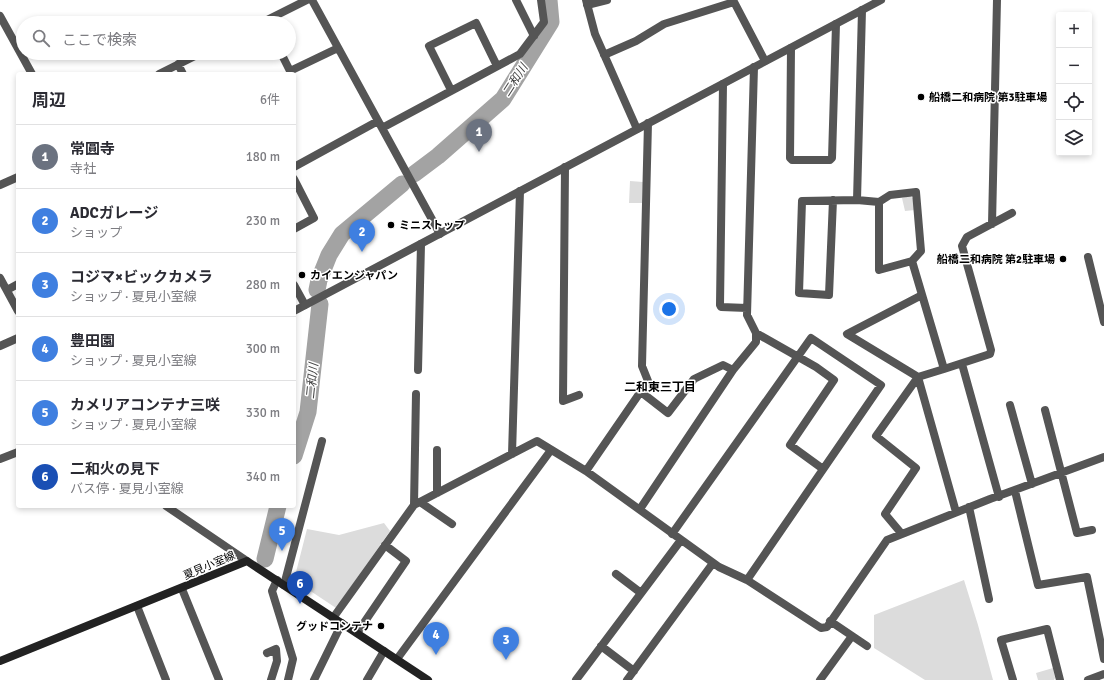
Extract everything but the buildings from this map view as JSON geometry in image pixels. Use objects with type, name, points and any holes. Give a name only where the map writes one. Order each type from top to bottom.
[{"type":"main road","name":"夏見小室線","points":[[0,661],[182,589],[247,561],[397,659],[426,680]]},
{"type":"street","points":[[275,16],[307,0]]},
{"type":"street","points":[[312,0],[440,234]]},
{"type":"street","points":[[516,0],[534,36]]},
{"type":"street","points":[[296,166],[451,90],[520,54],[544,22],[542,0]]},
{"type":"street","points":[[607,0],[586,3],[591,22],[604,55],[637,129]]},
{"type":"street","points":[[296,310],[881,0]]},
{"type":"street","points":[[992,224],[997,0]]},
{"type":"street","points":[[604,55],[636,41],[664,24],[734,1],[765,61]]},
{"type":"street","points":[[857,200],[862,10]]},
{"type":"street","points":[[0,16],[16,45]]},
{"type":"street","points":[[451,90],[429,46],[476,23],[497,66]]},
{"type":"street","points":[[791,48],[790,158],[792,160],[830,160],[832,158],[836,24]]},
{"type":"street","points":[[284,60],[290,71],[338,48]]},
{"type":"street","points":[[24,60],[31,72]]},
{"type":"street","points":[[163,72],[186,60]]},
{"type":"street","points":[[178,64],[182,72]]},
{"type":"street","points":[[754,67],[747,308],[750,323],[756,333],[834,380],[790,445],[823,469]]},
{"type":"street","points":[[723,84],[720,305],[721,307],[747,308]]},
{"type":"street","points":[[586,471],[648,382],[642,366],[648,124]]},
{"type":"street","points":[[566,167],[563,401],[579,395]]},
{"type":"street","points":[[0,185],[16,178]]},
{"type":"street","points":[[296,184],[314,218],[296,228]]},
{"type":"street","points":[[512,454],[520,191]]},
{"type":"street","points":[[833,200],[829,295],[799,293],[802,201],[833,200],[857,200],[879,202],[890,195],[916,192],[921,251],[912,261],[879,270],[879,202]]},
{"type":"street","points":[[901,533],[885,514],[916,468],[876,436],[918,377],[986,356],[991,350],[962,246],[967,237],[1012,213]]},
{"type":"street","points":[[418,370],[421,244]]},
{"type":"street","points":[[1088,257],[1104,322]]},
{"type":"street","points":[[912,261],[944,369]]},
{"type":"street","points":[[0,278],[16,308]]},
{"type":"street","points":[[6,290],[16,285]]},
{"type":"street","points":[[296,289],[305,305]]},
{"type":"street","points":[[922,295],[846,334],[918,377],[956,512]]},
{"type":"street","points":[[640,509],[733,370],[756,342],[756,333]]},
{"type":"street","points":[[672,534],[811,338],[881,385],[747,580]]},
{"type":"street","points":[[0,346],[16,339]]},
{"type":"street","points":[[962,364],[999,497]]},
{"type":"street","points":[[642,392],[668,413],[694,379],[723,365],[733,370]]},
{"type":"street","points":[[416,394],[417,504]]},
{"type":"street","points":[[1010,405],[1032,484]]},
{"type":"street","points":[[1045,410],[1077,533],[1092,530]]},
{"type":"street","points":[[284,585],[322,441]]},
{"type":"street","points":[[333,618],[385,545],[417,504],[537,441],[586,471],[713,563],[747,580],[821,628],[827,626],[887,540],[901,533],[1104,456]]},
{"type":"street","points":[[437,450],[437,493]]},
{"type":"street","points":[[397,659],[551,450]]},
{"type":"street","points":[[0,459],[16,453]]},
{"type":"street","points":[[1015,491],[1038,586],[1087,578],[1104,659]]},
{"type":"street","points":[[417,504],[452,524]]},
{"type":"street","points":[[969,507],[989,599]]},
{"type":"street","points":[[169,508],[247,561]]},
{"type":"street","points":[[576,680],[681,540]]},
{"type":"street","points":[[357,633],[406,561],[385,545]]},
{"type":"street","points":[[627,680],[713,563]]},
{"type":"street","points":[[616,574],[641,593]]},
{"type":"street","points":[[277,580],[272,590],[293,659],[288,680]]},
{"type":"street","points":[[182,589],[219,680]]},
{"type":"street","points":[[137,606],[166,680]]},
{"type":"street","points":[[830,621],[867,646]]},
{"type":"street","points":[[314,680],[342,623]]},
{"type":"street","points":[[1013,680],[1001,640],[1047,629],[1060,680]]},
{"type":"street","points":[[820,680],[852,636]]},
{"type":"street","points":[[601,646],[634,671]]},
{"type":"street","points":[[267,653],[276,649],[277,661],[270,680]]},
{"type":"street","points":[[367,680],[384,651]]},
{"type":"street","points":[[1088,680],[1104,674]]},
{"type":"shaded area","points":[[630,181],[643,182],[642,203],[629,203]]},
{"type":"shaded area","points":[[910,196],[914,199],[915,210],[905,211],[902,198]]},
{"type":"shaded area","points":[[384,523],[390,531],[336,608],[294,580],[307,529],[339,535]]},
{"type":"shaded area","points":[[964,580],[993,680],[925,680],[874,648],[874,615]]},
{"type":"shaded area","points":[[1053,668],[1054,680],[1038,680],[1036,673]]},
{"type":"waterway","name":"二和川","points":[[414,174],[438,156],[503,99],[551,22],[549,0]]},
{"type":"waterway","name":"二和川","points":[[317,290],[319,280],[329,255],[342,234],[402,184]]},
{"type":"waterway","name":"二和川","points":[[296,450],[308,412],[320,304]]},
{"type":"waterway","name":"二和川","points":[[265,559],[278,508]]},
{"type":"place","name":"船橋二和病院 第3駐車場","points":[[921,97]]},
{"type":"place","name":"常圓寺","points":[[479,152]]},
{"type":"place","name":"ミニストップ","points":[[391,225]]},
{"type":"place","name":"ADCガレージ","points":[[362,252]]},
{"type":"place","name":"船橋二和病院 第2駐車場","points":[[1063,259]]},
{"type":"place","name":"カイエンジャパン","points":[[302,275]]},
{"type":"place","name":"カメリアコンテナ三咲","points":[[282,551]]},
{"type":"place","name":"二和火の見下","points":[[300,604]]},
{"type":"place","name":"グッドコンテナ","points":[[381,626]]},
{"type":"place","name":"豊田園","points":[[436,655]]},
{"type":"place","name":"コジマ×ビックカメラ","points":[[506,660]]},
{"type":"district","name":"二和東三丁目","points":[[660,387]]}]
